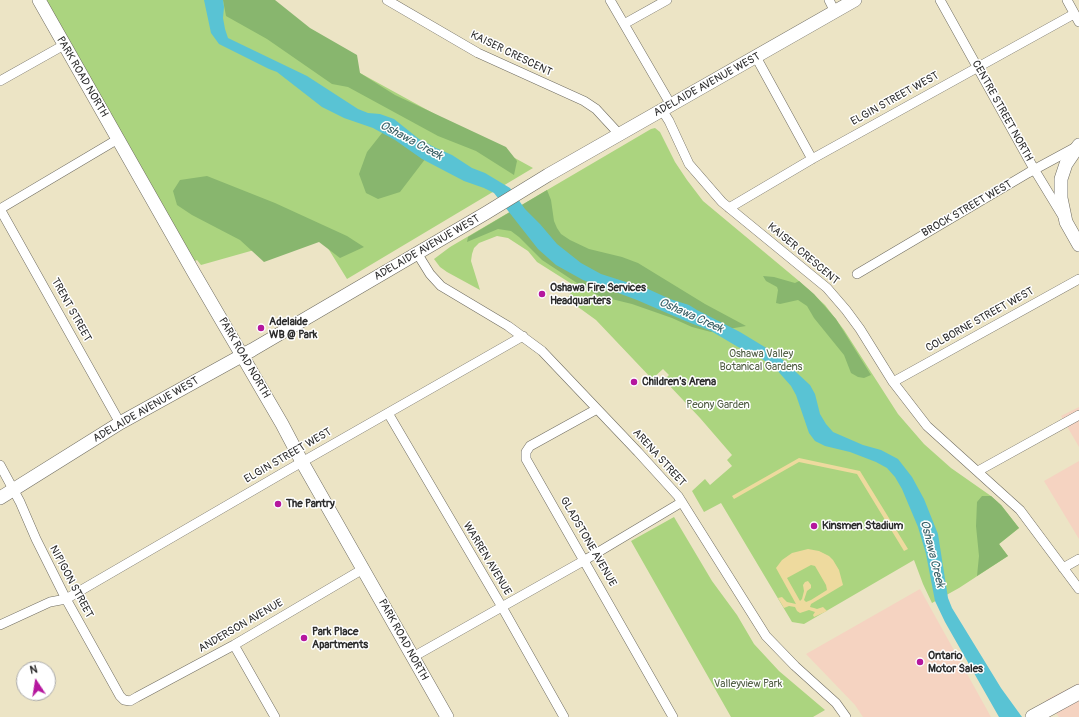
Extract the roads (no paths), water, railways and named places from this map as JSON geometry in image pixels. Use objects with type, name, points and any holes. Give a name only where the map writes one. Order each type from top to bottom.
[{"type":"main road","name":"PARK ROAD NORTH","points":[[39,0],[447,717]]},
{"type":"main road","name":"ADELAIDE AVENUE WEST","points":[[0,498],[120,423],[242,355],[486,213],[548,175],[855,0]]},
{"type":"main road","name":"BROCK STREET WEST","points":[[1061,179],[1066,164],[1079,145]]},
{"type":"main road","name":"CENTRE STREET NORTH","points":[[1061,179],[1061,198],[1066,222],[1079,245]]},
{"type":"main road","points":[[1034,716],[1079,692]]},
{"type":"street","name":"KAISER CRESCENT","points":[[387,0],[478,53],[584,101],[596,109],[620,135]]},
{"type":"street","name":"KAISER CRESCENT","points":[[610,0],[667,107],[669,121],[689,164],[722,202],[827,288],[846,310],[893,382],[927,426],[1020,510],[1079,589]]},
{"type":"street","points":[[624,24],[667,0]]},
{"type":"street","points":[[829,0],[836,12]]},
{"type":"street","name":"CENTRE STREET NORTH","points":[[940,0],[1034,169],[1066,222]]},
{"type":"street","points":[[1067,0],[1077,18]]},
{"type":"street","name":"ELGIN STREET WEST","points":[[729,208],[812,159],[978,67],[1077,18]]},
{"type":"street","points":[[0,81],[64,45]]},
{"type":"street","points":[[756,57],[812,159]]},
{"type":"street","points":[[0,209],[118,139]]},
{"type":"street","name":"BROCK STREET WEST","points":[[857,274],[1034,169],[1079,145]]},
{"type":"street","name":"TRENT STREET","points":[[0,209],[120,423]]},
{"type":"street","name":"ARENA STREET","points":[[417,253],[430,274],[441,286],[523,336],[542,351],[666,482],[682,502],[766,636],[787,658],[836,703],[846,717]]},
{"type":"street","name":"COLBORNE STREET WEST","points":[[893,382],[1079,279]]},
{"type":"street","name":"ELGIN STREET WEST","points":[[0,625],[50,602],[66,600],[302,462],[523,336]]},
{"type":"street","name":"GLADSTONE AVENUE","points":[[597,408],[530,446],[526,452],[526,459],[585,560],[670,716]]},
{"type":"street","name":"WARREN AVENUE","points":[[388,413],[502,607],[564,717]]},
{"type":"street","points":[[978,471],[1079,415]]},
{"type":"street","name":"NIPIGON STREET","points":[[0,465],[14,490],[66,600],[120,696],[124,700],[130,701]]},
{"type":"street","points":[[413,657],[585,560],[682,502]]},
{"type":"street","points":[[1063,568],[1079,559]]},
{"type":"street","name":"ANDERSON AVENUE","points":[[130,701],[234,645],[363,569]]},
{"type":"street","points":[[234,645],[275,717]]},
{"type":"water","name":"Oshawa Creek","points":[[204,0],[223,0],[223,18],[228,38],[307,76],[358,109],[394,119],[419,139],[452,155],[472,168],[485,173],[510,188],[525,209],[557,244],[581,263],[601,274],[648,289],[670,299],[689,305],[740,332],[773,352],[810,385],[815,394],[820,414],[833,432],[863,445],[881,450],[898,459],[912,477],[924,499],[938,534],[948,598],[952,608],[1001,688],[1022,717],[999,717],[945,622],[935,601],[926,554],[918,527],[902,489],[895,477],[887,468],[876,462],[850,452],[825,446],[815,441],[809,433],[796,395],[791,386],[776,369],[758,356],[738,347],[711,331],[637,300],[583,280],[556,265],[538,249],[494,193],[464,181],[422,159],[395,140],[373,128],[344,118],[322,107],[277,72],[219,44],[211,33]]},
{"type":"place","name":"Oshawa Fire Services Headquarters","points":[[542,294]]},
{"type":"place","name":"Adelaide WB @ Park","points":[[261,328]]},
{"type":"place","name":"Children's Arena","points":[[634,382]]},
{"type":"place","name":"The Pantry","points":[[278,504]]},
{"type":"place","name":"Kinsmen Stadium","points":[[814,526]]},
{"type":"place","name":"Park Place Apartments","points":[[304,638]]},
{"type":"place","name":"Ontario Motor Sales","points":[[920,662]]},
{"type":"park label","name":"Oshawa Valley Botanical Gardens","points":[[761,360]]},
{"type":"park label","name":"Peony Garden","points":[[718,405]]},
{"type":"park label","name":"Valleyview Park","points":[[748,684]]}]
